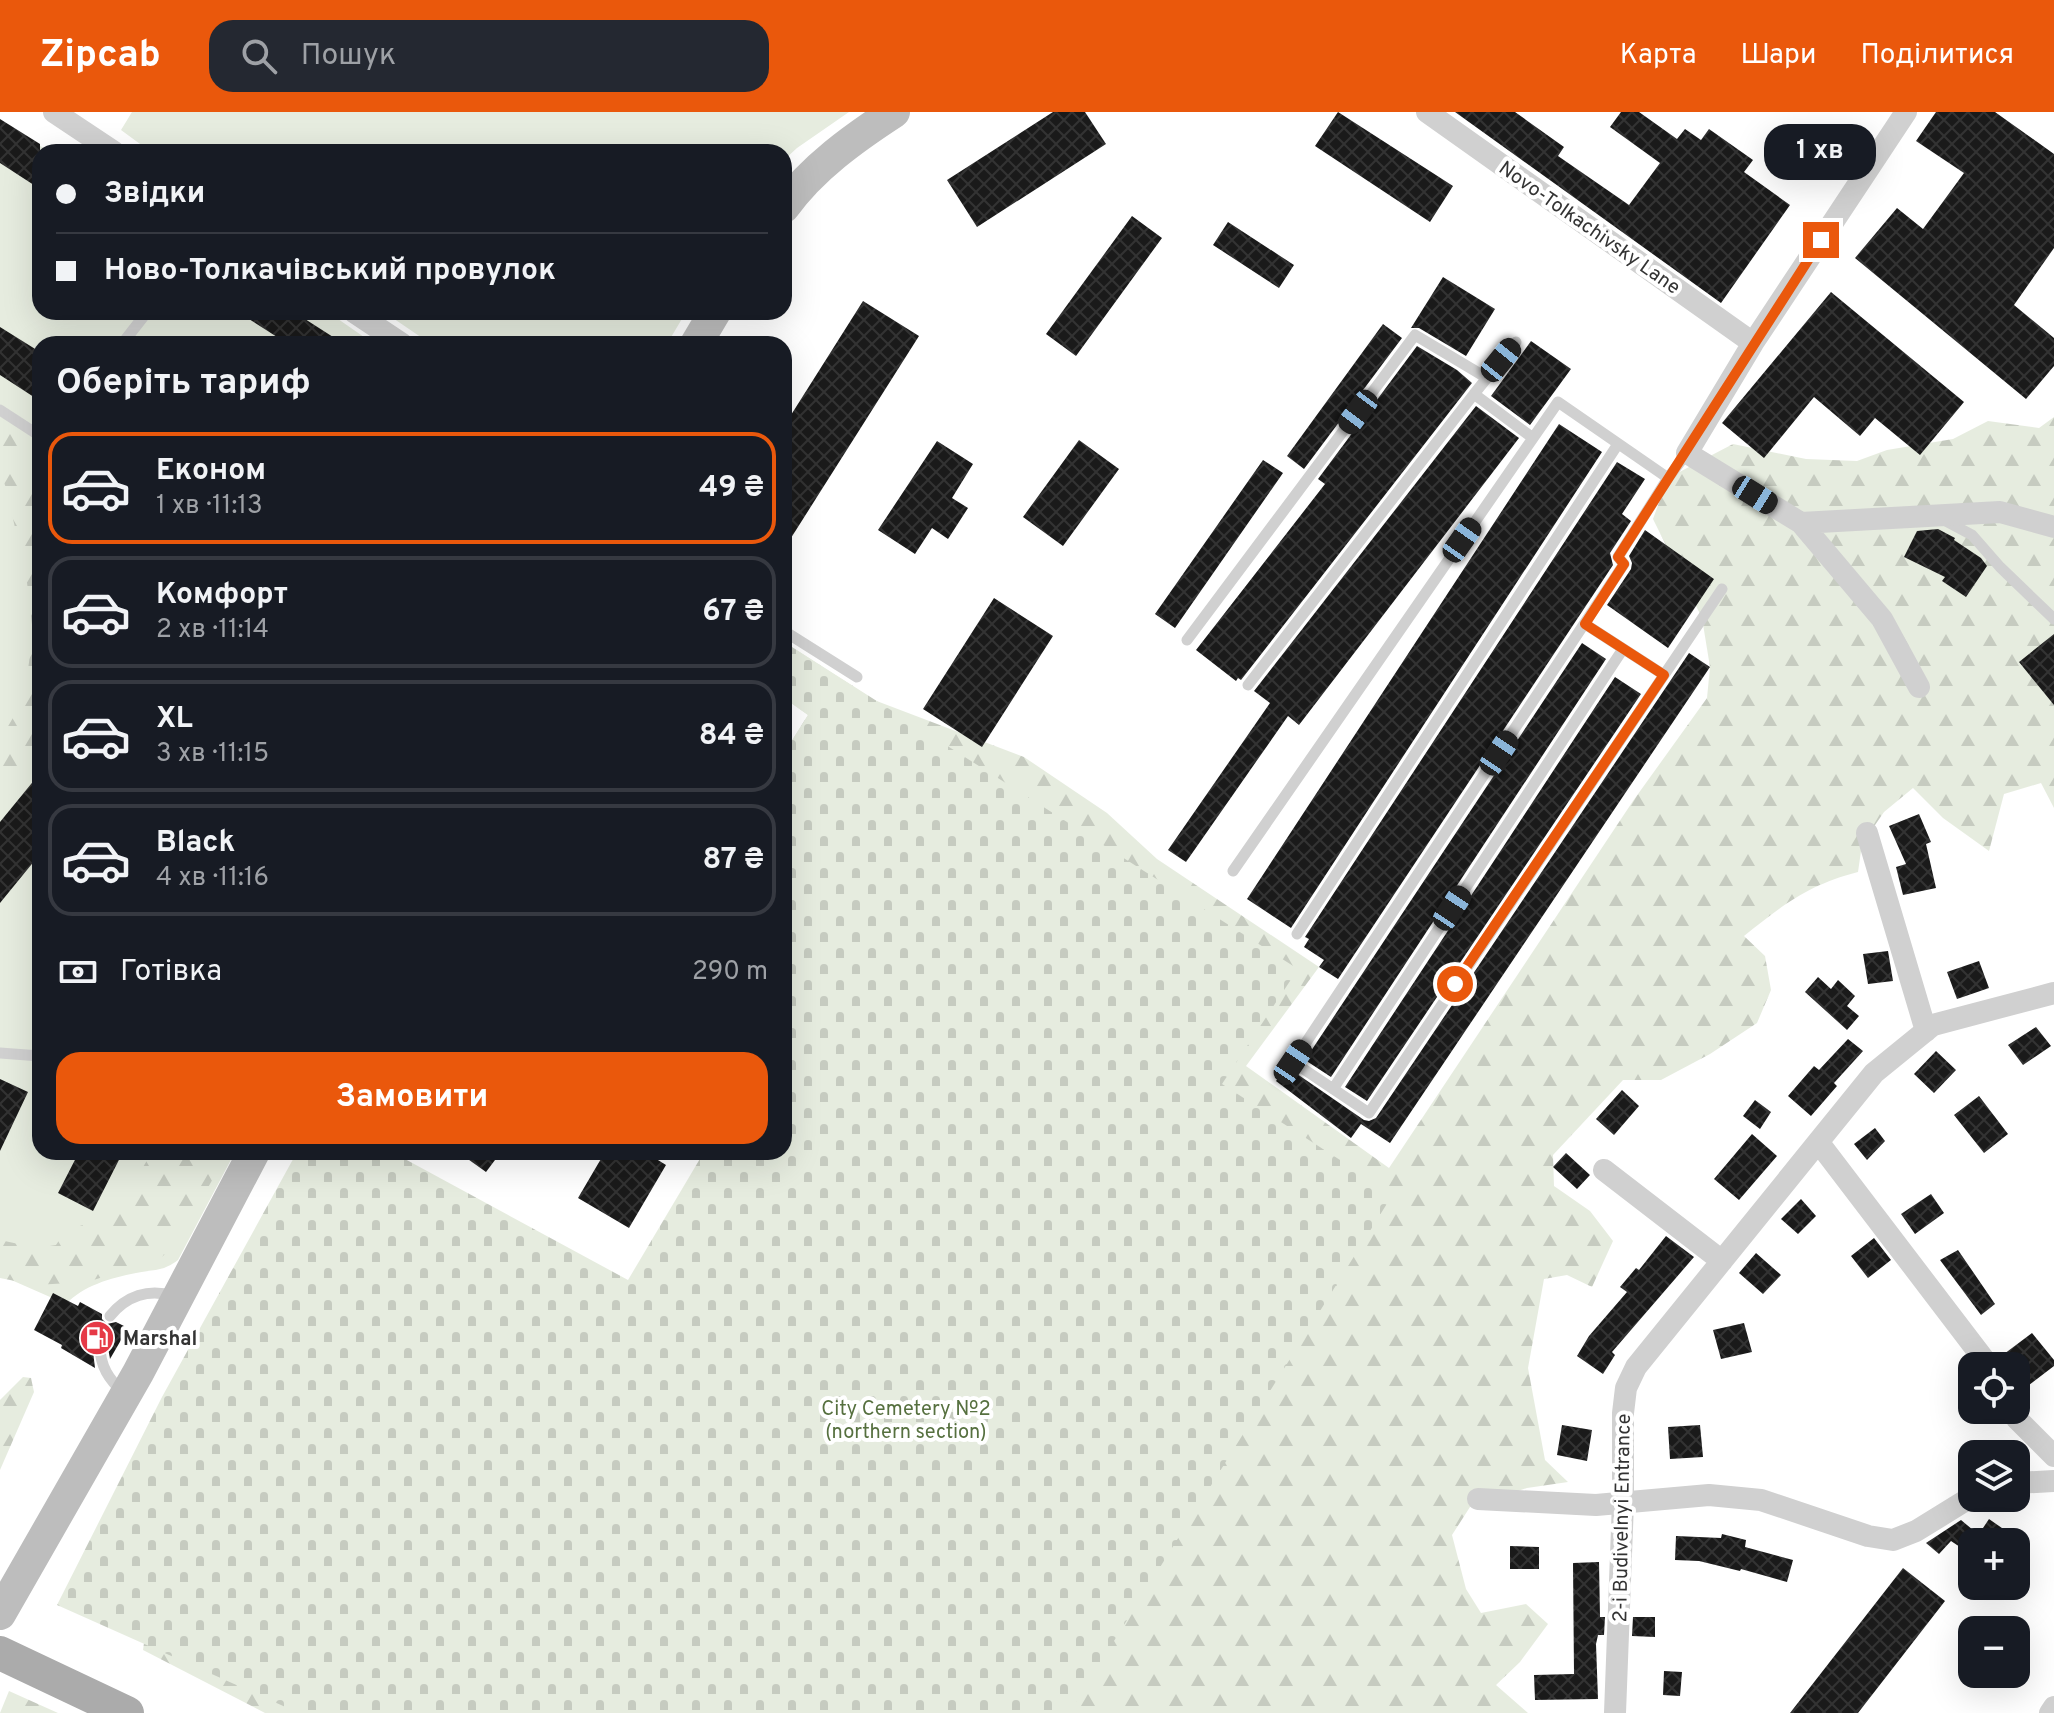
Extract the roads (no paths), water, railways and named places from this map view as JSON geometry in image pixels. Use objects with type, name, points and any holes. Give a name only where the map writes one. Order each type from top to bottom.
[{"type":"main road","points":[[0,1653],[127,1713]]},
{"type":"street","points":[[54,112],[102,144]]},
{"type":"street","points":[[792,195],[798,186],[861,133],[894,112]]},
{"type":"street","name":"Novo-Tolkachivsky Lane","points":[[1427,112],[1753,343]]},
{"type":"street","points":[[1906,112],[1753,343],[1687,453],[1801,523],[1882,619],[1919,687]]},
{"type":"street","points":[[366,320],[390,336]]},
{"type":"street","points":[[1801,523],[2000,512],[2054,527]]},
{"type":"street","points":[[1867,833],[1926,1031]]},
{"type":"street","name":"2-i Budivelnyi Entrance","points":[[1615,1713],[1623,1413],[1626,1388],[1636,1367],[1874,1073],[1933,1025],[2054,993]]},
{"type":"street","points":[[1819,1143],[1978,1352]]},
{"type":"street","points":[[0,1614],[126,1394],[250,1160]]},
{"type":"street","points":[[1604,1170],[1722,1261]]},
{"type":"street","points":[[2022,1424],[2054,1456]]},
{"type":"street","points":[[2030,1482],[2054,1481]]},
{"type":"street","points":[[1478,1499],[1596,1505],[1709,1495],[1761,1500],[1868,1536],[1893,1540],[1916,1531],[1958,1505]]},
{"type":"street","points":[[2050,1713],[2054,1707]]},
{"type":"lane","points":[[128,336],[141,320]]},
{"type":"lane","points":[[1187,640],[1415,335],[1487,378]]},
{"type":"lane","points":[[1248,685],[1516,342]]},
{"type":"lane","points":[[1474,394],[1533,438]]},
{"type":"lane","points":[[1233,871],[1558,402],[1668,478]]},
{"type":"lane","points":[[0,410],[32,431]]},
{"type":"lane","points":[[1297,934],[1618,444]]},
{"type":"lane","points":[[1687,453],[1618,557],[1624,564],[1293,1062],[1369,1113],[1722,589]]},
{"type":"lane","points":[[1934,514],[1972,535],[2054,619]]},
{"type":"lane","points":[[1585,624],[1664,675]]},
{"type":"lane","points":[[792,636],[857,677]]},
{"type":"lane","points":[[1333,1089],[1623,649]]},
{"type":"lane","points":[[0,1053],[32,1055]]},
{"type":"lane","points":[[110,1316],[124,1302],[138,1295],[152,1292],[178,1297]]},
{"type":"lane","points":[[100,1346],[108,1376],[126,1394]]},
{"type":"place","name":"Marshal","points":[[97,1338]]},
{"type":"park label","name":"City Cemetery №2 (northern section)","points":[[906,1420]]}]
